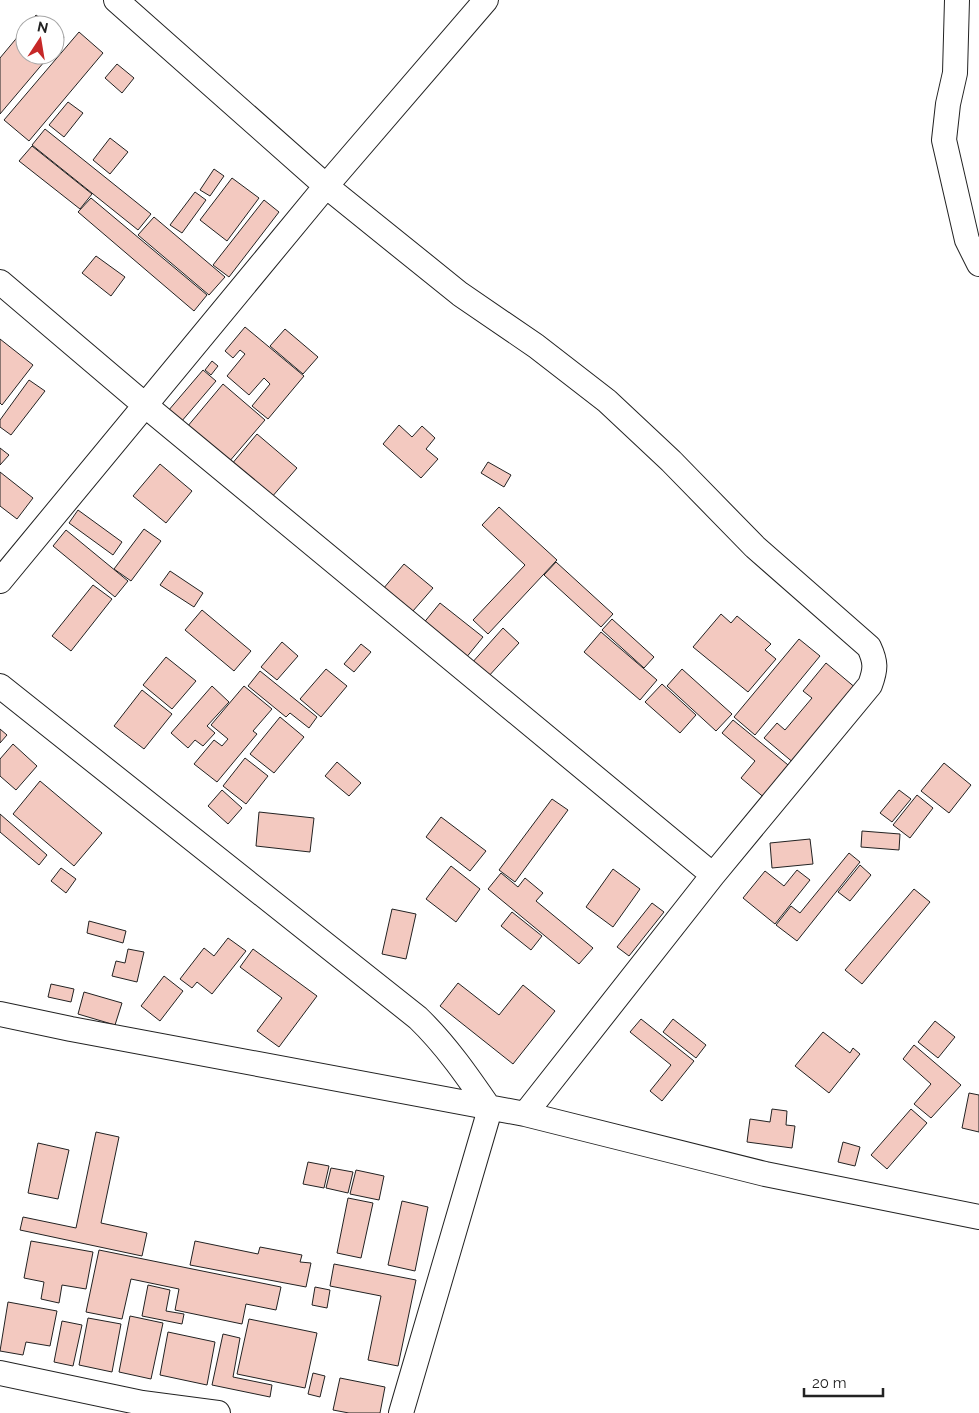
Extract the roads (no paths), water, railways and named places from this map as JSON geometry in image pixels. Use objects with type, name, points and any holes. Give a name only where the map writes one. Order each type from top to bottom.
[{"type":"street","points":[[116,0],[326,186],[460,294],[536,346],[607,401],[671,461],[756,547],[868,647],[874,657],[875,672],[870,685],[714,875],[525,1114]]},
{"type":"street","points":[[0,581],[326,186],[486,0]]},
{"type":"street","points":[[957,0],[956,73],[948,104],[944,140],[968,240],[979,264]]},
{"type":"street","points":[[0,282],[146,406],[714,875]]},
{"type":"street","points":[[0,686],[418,1018],[438,1037],[450,1052],[490,1109]]},
{"type":"street","points":[[0,1014],[490,1109],[525,1114],[765,1174],[979,1217]]},
{"type":"street","points":[[401,1413],[490,1109]]},
{"type":"street","points":[[0,1373],[140,1408],[218,1413]]}]
